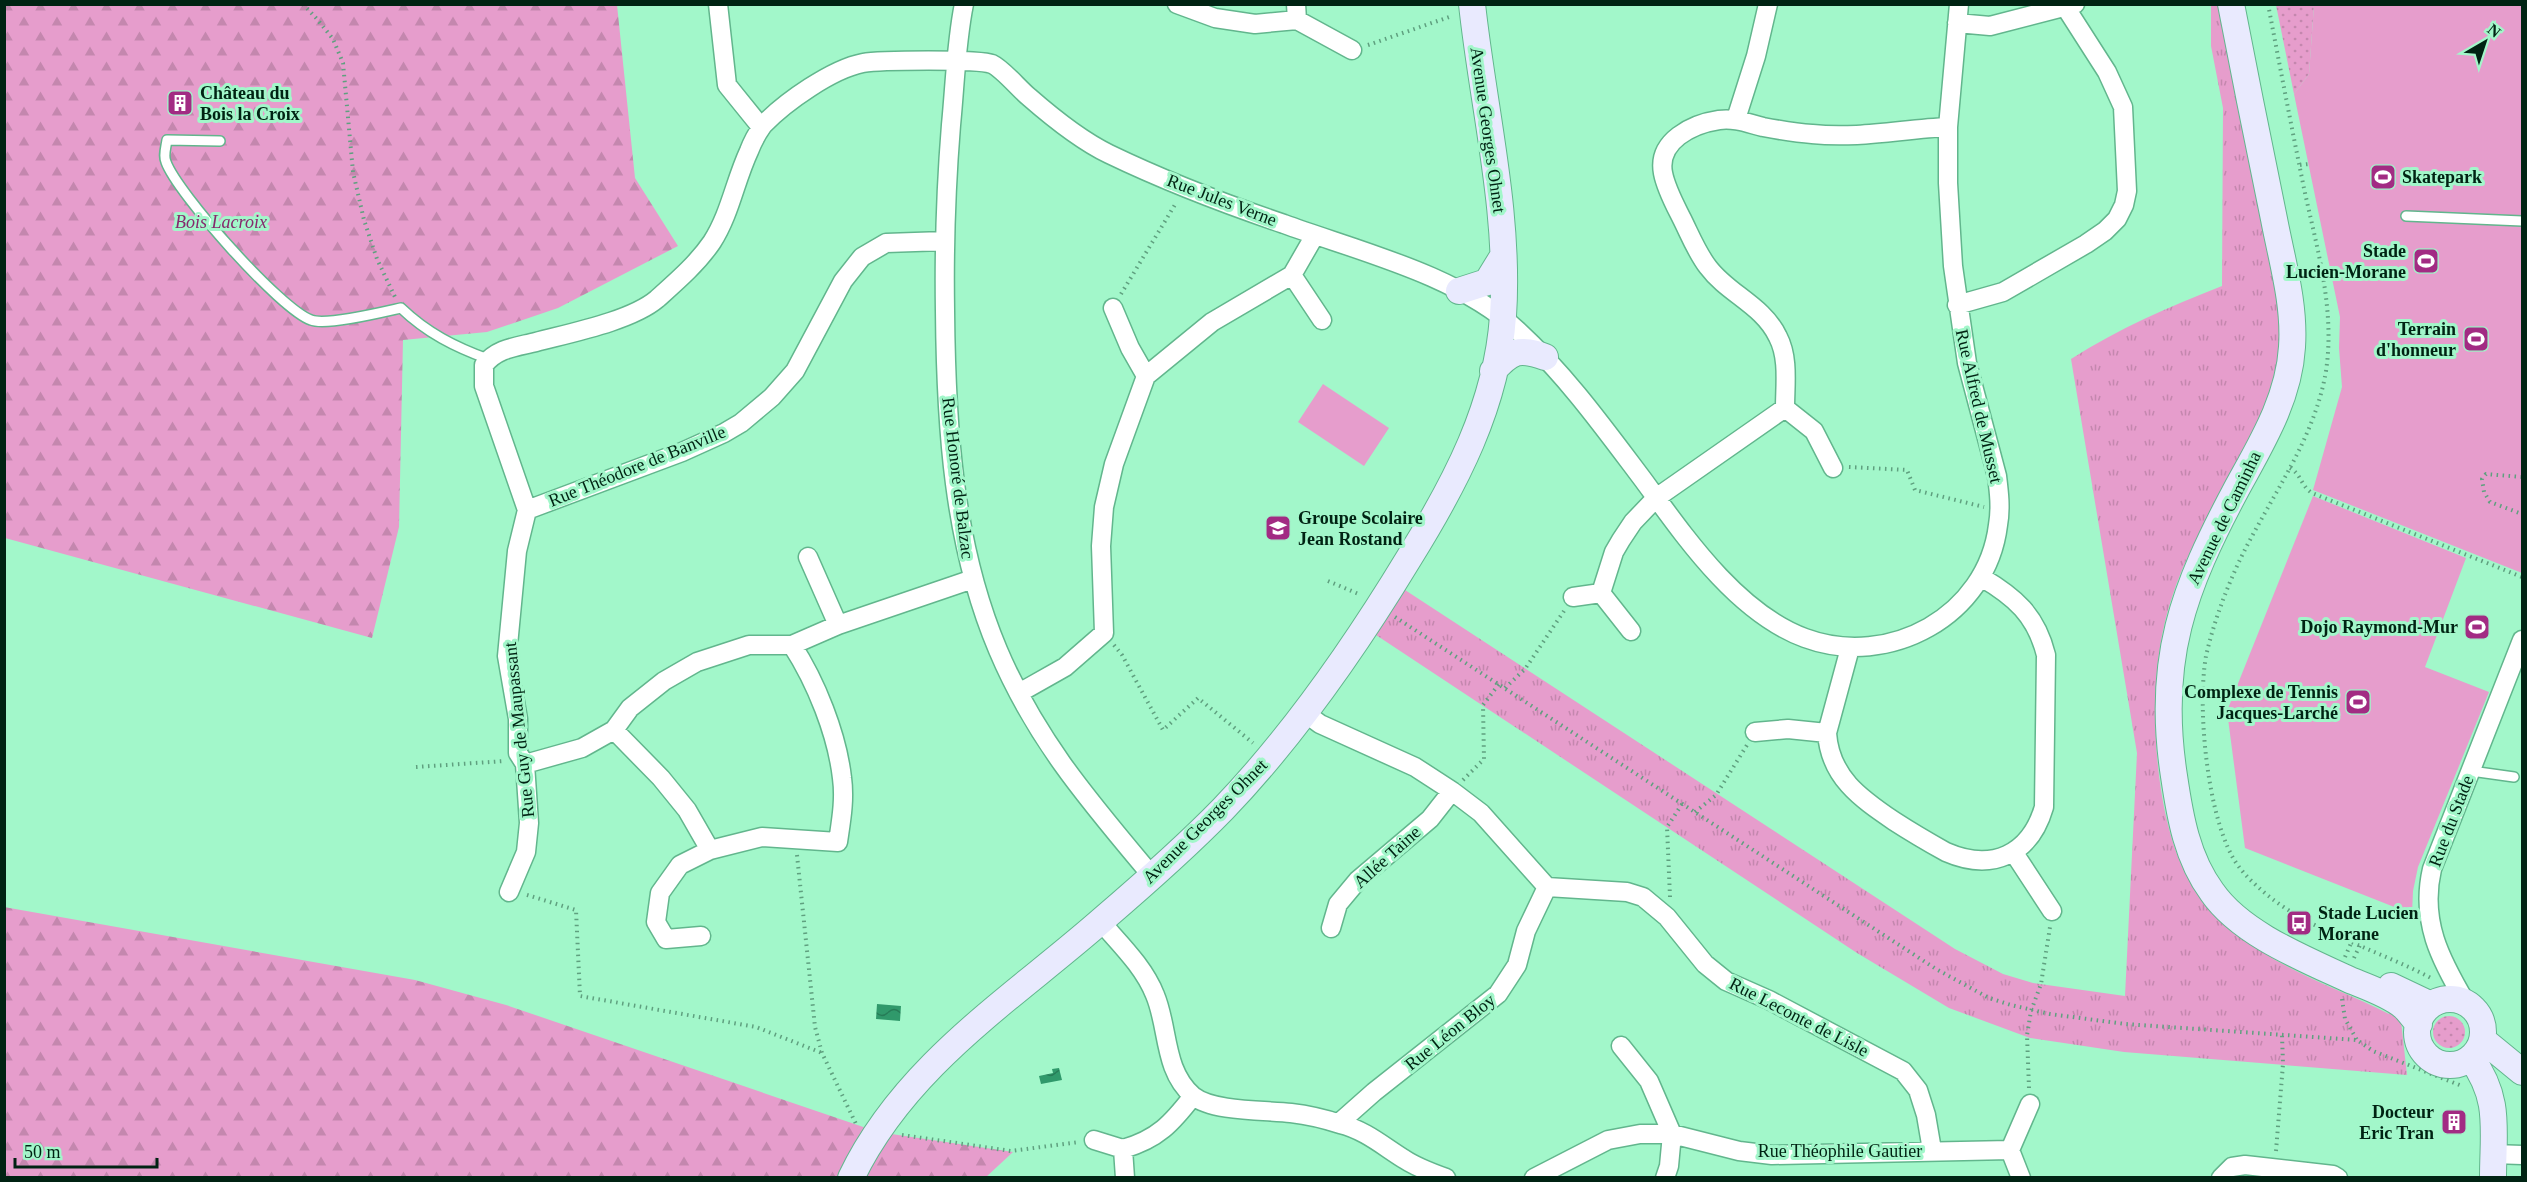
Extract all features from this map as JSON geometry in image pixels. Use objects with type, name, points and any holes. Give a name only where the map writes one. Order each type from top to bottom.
[{"type":"street","points":[[527,510],[484,386],[484,365],[497,352],[600,324],[647,307],[686,274],[712,242],[733,200],[748,153],[761,127],[727,85],[718,4]]},
{"type":"street","name":"Rue Honoré de Balzac","points":[[964,4],[948,157],[944,241],[947,407],[959,510],[973,579],[998,650],[1039,730],[1064,768],[1152,876]]},
{"type":"street","points":[[1177,4],[1215,18],[1255,24],[1296,12],[1352,50]]},
{"type":"street","points":[[1736,119],[1756,56],[1768,4]]},
{"type":"street","name":"Avenue de Caminha","points":[[2231,4],[2289,294],[2292,348],[2288,379],[2279,406],[2208,544],[2186,597],[2175,636],[2169,664],[2168,719],[2178,801],[2191,854],[2213,894],[2242,922],[2273,942],[2402,1005],[2440,1008]]},
{"type":"street","name":"Avenue de Caminha","points":[[2243,4],[2298,272],[2305,318],[2305,357],[2301,379],[2285,424],[2217,553],[2193,616],[2184,654],[2180,696],[2180,722],[2189,795],[2210,865],[2237,900],[2256,916],[2283,933],[2440,1008]]},
{"type":"street","points":[[1957,305],[2003,292],[2086,244],[2105,231],[2117,219],[2124,205],[2127,191],[2123,107],[2071,6],[1990,26],[1958,14]]},
{"type":"street","name":"Avenue Georges Ohnet","points":[[851,1178],[872,1141],[902,1098],[937,1058],[1101,922],[1152,876],[1202,830],[1269,757],[1305,713],[1380,607],[1465,459],[1476,434],[1493,371],[1503,317],[1501,219],[1472,7]]},
{"type":"street","name":"Rue Alfred de Musset","points":[[1503,317],[1570,384],[1675,525],[1713,568],[1760,611],[1804,638],[1850,648],[1884,645],[1925,631],[1959,604],[1981,577],[1993,550],[1999,511],[1997,476],[1967,363],[1957,305],[1949,195],[1948,127],[1958,14]]},
{"type":"street","name":"Rue Jules Verne","points":[[761,127],[813,84],[860,64],[957,62],[992,64],[1036,103],[1105,152],[1186,187],[1376,255],[1459,291],[1503,317]]},
{"type":"street","points":[[1785,408],[1785,357],[1779,339],[1763,314],[1708,268],[1667,188],[1662,172],[1668,146],[1680,134],[1717,120],[1736,119],[1764,127],[1842,136],[1948,127]]},
{"type":"street","points":[[1019,693],[1065,666],[1104,633],[1101,546],[1104,507],[1114,464],[1146,376],[1212,322],[1292,275],[1315,235]]},
{"type":"street","name":"Rue Théodore de Banville","points":[[527,510],[682,452],[741,423],[772,397],[795,370],[843,280],[862,258],[886,243],[944,241]]},
{"type":"street","points":[[1459,291],[1487,282],[1503,256]]},
{"type":"street","points":[[1292,275],[1322,321]]},
{"type":"street","points":[[1113,308],[1130,348],[1146,376]]},
{"type":"street","points":[[1493,371],[1509,355],[1518,351],[1545,357]]},
{"type":"street","points":[[1785,408],[1814,431],[1833,468]]},
{"type":"street","points":[[1601,593],[1614,552],[1633,522],[1656,498],[1785,408]]},
{"type":"street","name":"Rue Guy de Maupassant","points":[[511,887],[526,852],[530,823],[524,762],[518,753],[518,719],[507,656],[517,551],[527,510]]},
{"type":"street","points":[[808,557],[838,625]]},
{"type":"street","points":[[1850,648],[1827,733],[1828,747],[1834,764],[1852,790],[1862,800],[1928,842],[1961,859],[1976,861],[2014,853],[2034,830],[2044,807],[2046,655],[2042,637],[2027,612],[1999,588],[1981,577]]},
{"type":"street","points":[[524,762],[582,748],[614,730],[630,708],[664,681],[697,662],[749,645],[792,645],[838,625],[973,579]]},
{"type":"street","points":[[1573,597],[1601,593]]},
{"type":"street","points":[[1601,593],[1631,631]]},
{"type":"street","name":"Rue du Stade","points":[[2440,1008],[2448,973],[2433,938],[2427,889],[2432,869],[2523,640]]},
{"type":"street","points":[[701,936],[666,939],[656,922],[660,893],[680,865],[710,850],[762,837],[838,842],[843,808],[842,777],[822,705],[808,669],[792,645]]},
{"type":"street","points":[[1305,713],[1320,724],[1415,767],[1452,791],[1481,813],[1547,887]]},
{"type":"street","points":[[1755,732],[1780,729],[1827,733]]},
{"type":"street","points":[[614,730],[662,778],[687,810],[710,850]]},
{"type":"street","name":"Allée Taine","points":[[1331,928],[1338,904],[1358,880],[1430,819],[1452,791]]},
{"type":"street","points":[[2014,853],[2052,911]]},
{"type":"street","name":"Rue Leconte de Lisle","points":[[1547,887],[1627,892],[1643,897],[1667,917],[1705,964],[1726,981],[1769,1000],[1903,1071],[1918,1090],[1926,1115],[1932,1150]]},
{"type":"street","name":"Rue Léon Bloy","points":[[1340,1123],[1374,1092],[1498,994],[1517,965],[1526,931],[1547,887]]},
{"type":"street","points":[[1101,922],[1136,964],[1154,993],[1161,1009],[1172,1065],[1193,1096],[1203,1101],[1249,1111],[1292,1113],[1340,1123],[1372,1137],[1405,1169],[1446,1178]]},
{"type":"street","points":[[2477,1049],[2455,1065],[2435,1061],[2421,1048],[2417,1031],[2440,1008],[2475,1010],[2481,1019],[2483,1029],[2477,1049],[2490,1090],[2494,1112],[2493,1166],[2523,1155]]},
{"type":"street","points":[[1621,1046],[1649,1081],[1672,1134],[1669,1166],[1665,1178]]},
{"type":"street","points":[[2477,1049],[2523,1072]]},
{"type":"street","points":[[1094,1140],[1123,1149],[1139,1144],[1167,1128],[1193,1096]]},
{"type":"street","points":[[2021,1178],[2010,1150],[2030,1104]]},
{"type":"street","name":"Rue Théophile Gautier","points":[[1534,1178],[1608,1140],[1640,1134],[1672,1134],[1739,1151],[1772,1155],[2010,1150]]},
{"type":"street","points":[[1123,1149],[1125,1178]]},
{"type":"street","points":[[2221,1178],[2232,1167],[2245,1165],[2333,1175],[2338,1178]]},
{"type":"lane","points":[[220,141],[166,140],[164,159],[168,168],[218,234],[264,283],[302,316],[319,322],[402,308],[426,330],[458,348],[489,359]]},
{"type":"lane","points":[[2406,216],[2523,221]]},
{"type":"lane","points":[[2471,771],[2514,777]]},
{"type":"path","points":[[303,4],[333,39],[343,63],[353,172],[377,259],[389,289],[402,308]]},
{"type":"path","points":[[2268,4],[2326,295],[2329,350],[2317,406],[2307,434],[2236,567],[2221,605],[2206,658],[2203,683],[2205,740],[2211,787],[2222,834],[2242,871],[2266,894],[2309,921],[2435,981],[2440,1008]]},
{"type":"path","points":[[1352,50],[1472,7]]},
{"type":"path","points":[[2300,165],[2309,164]]},
{"type":"path","points":[[1113,308],[1186,187]]},
{"type":"path","points":[[1833,468],[1907,470],[1915,490],[1999,511]]},
{"type":"path","points":[[2290,468],[2296,471],[2306,489],[2312,493],[2523,577]]},
{"type":"path","points":[[2523,477],[2486,474],[2482,479],[2484,492],[2490,502],[2523,514]]},
{"type":"path","points":[[1329,581],[1380,607],[1936,969],[1989,998],[2031,1011],[2125,1024],[2357,1041],[2373,1051],[2457,1083],[2469,1092]]},
{"type":"path","points":[[1505,688],[1525,669],[1573,597]]},
{"type":"path","points":[[1104,633],[1122,656],[1163,730],[1198,698],[1269,757]]},
{"type":"path","points":[[1452,791],[1484,759],[1483,705],[1499,684]]},
{"type":"path","points":[[1695,812],[1716,795],[1755,732]]},
{"type":"path","points":[[416,767],[524,762]]},
{"type":"path","points":[[1667,917],[1671,913],[1667,826],[1682,804]]},
{"type":"path","points":[[795,840],[815,1027],[822,1053],[854,1119],[872,1141],[1011,1151],[1094,1140]]},
{"type":"path","points":[[511,887],[528,897],[576,910],[580,996],[756,1027],[822,1053]]},
{"type":"path","points":[[2030,1104],[2027,1035],[2031,1011],[2041,984],[2052,911]]},
{"type":"path","points":[[2275,1168],[2283,1064],[2282,1035]]},
{"type":"green space","name":"Bois Lacroix","points":[[4,5],[617,5],[635,178],[678,246],[558,308],[487,332],[403,340],[399,527],[372,638],[5,538]]},
{"type":"green space","points":[[2211,5],[2219,5],[2276,290],[2281,346],[2279,365],[2265,410],[2187,560],[2172,596],[2165,622],[2160,647],[2155,703],[2162,798],[2178,856],[2189,880],[2205,903],[2233,930],[2275,959],[2312,979],[2389,1014],[2391,1010],[2401,1021],[2407,1075],[2124,1052],[2030,1038],[1949,1008],[1857,953],[1376,635],[1380,624],[1405,590],[1955,949],[2003,974],[2033,983],[2125,996],[2137,753],[2071,359],[2145,319],[2222,286],[2223,108],[2211,46]]},
{"type":"green space","points":[[2276,5],[2314,5],[2309,74],[2294,94]]},
{"type":"green space","name":"Stade Lucien-Morane","points":[[2314,5],[2522,5],[2522,573],[2313,490],[2342,387],[2339,348],[2340,317],[2294,94],[2309,74]]},
{"type":"green space","points":[[1323,384],[1389,428],[1364,466],[1298,422]]},
{"type":"green space","name":"Complexe de Tennis Jacques-Larché","points":[[2313,496],[2466,558],[2425,667],[2489,692],[2418,867],[2413,891],[2412,914],[2245,848],[2227,711]]},
{"type":"green space","points":[[4,907],[415,980],[506,1005],[878,1132],[1013,1152],[985,1178],[5,1177]]},
{"type":"green space","points":[[2449,1016],[2460,1021],[2465,1032],[2460,1043],[2449,1048],[2438,1043],[2433,1032],[2438,1021]]},
{"type":"water","points":[[877,1004],[901,1006],[900,1021],[876,1019]]},
{"type":"water","points":[[1059,1068],[1062,1080],[1041,1084],[1039,1076],[1053,1073],[1052,1069]]},
{"type":"place","name":"Château du Bois la Croix","points":[[180,103]]},
{"type":"place","name":"Skatepark","points":[[2383,177]]},
{"type":"place","name":"Stade Lucien-Morane","points":[[2426,261]]},
{"type":"place","name":"Terrain d'honneur","points":[[2476,339]]},
{"type":"place","name":"Groupe Scolaire Jean Rostand","points":[[1278,528]]},
{"type":"place","name":"Dojo Raymond-Mur","points":[[2477,627]]},
{"type":"place","name":"Complexe de Tennis Jacques-Larché","points":[[2358,702]]},
{"type":"place","name":"Stade Lucien Morane","points":[[2299,923]]},
{"type":"place","name":"Docteur Eric Tran","points":[[2454,1122]]}]
